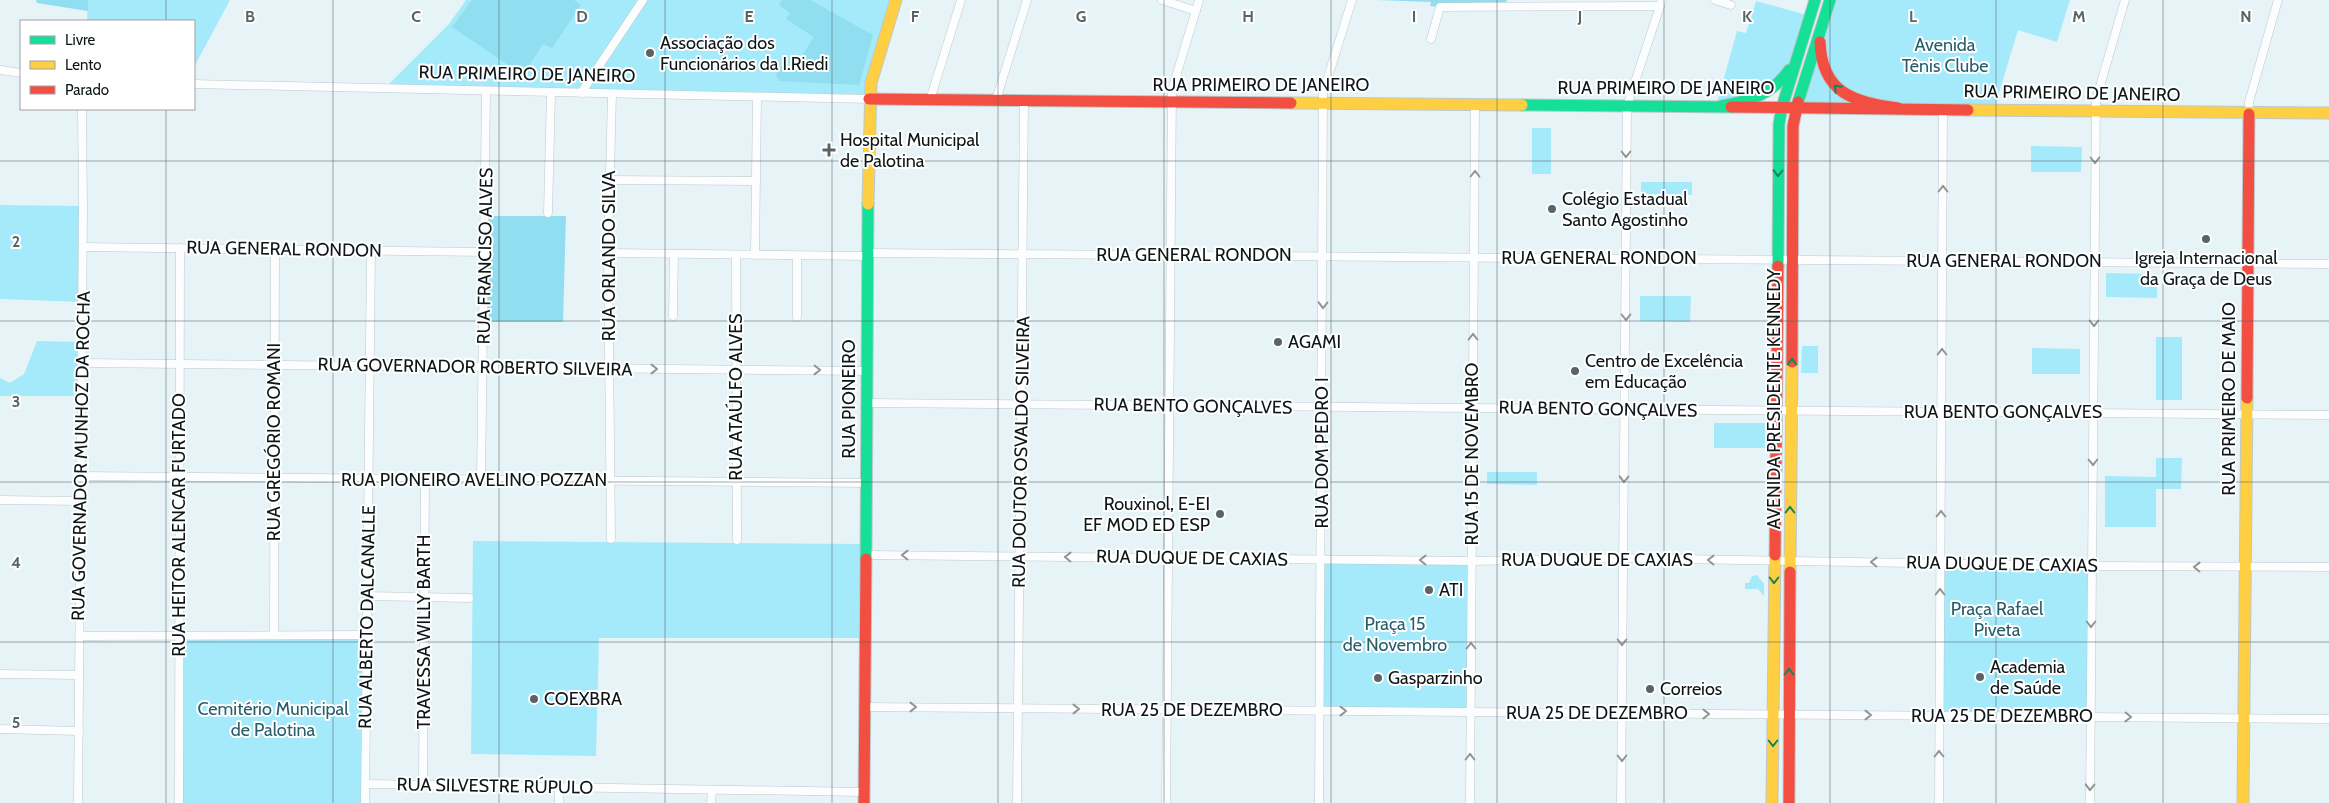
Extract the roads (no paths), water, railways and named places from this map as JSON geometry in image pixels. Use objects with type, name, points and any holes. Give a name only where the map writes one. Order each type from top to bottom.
[{"type":"street","points":[[581,93],[643,0]]},
{"type":"street","name":"RUA PIONEIRO","points":[[864,798],[869,99],[871,83],[896,0]]},
{"type":"street","points":[[930,100],[961,0]]},
{"type":"street","points":[[996,100],[1027,0]]},
{"type":"street","points":[[1162,0],[1196,11]]},
{"type":"street","points":[[1166,803],[1172,90],[1199,0]]},
{"type":"street","name":"RUA DOM PEDRO I","points":[[1319,803],[1323,98],[1352,0]]},
{"type":"street","points":[[1715,0],[1731,5]]},
{"type":"street","name":"AVENIDA PRESIDENTE KENNEDY","points":[[1772,803],[1776,260],[1779,124],[1782,107],[1815,0]]},
{"type":"street","name":"AVENIDA PRESIDENTE KENNEDY","points":[[1789,803],[1793,126],[1797,107],[1830,0]]},
{"type":"street","points":[[2090,803],[2096,100],[2125,0]]},
{"type":"street","name":"RUA PRIMEIRO DE MAIO","points":[[2244,803],[2249,102],[2278,0]]},
{"type":"street","points":[[1431,39],[1440,7],[1506,3],[1661,3],[1627,106],[1622,803]]},
{"type":"street","points":[[1821,26],[1821,60],[1826,76],[1836,88],[1860,102],[1898,108]]},
{"type":"street","points":[[1721,106],[1763,96],[1777,87],[1788,72],[1805,31]]},
{"type":"street","points":[[0,70],[20,73]]},
{"type":"street","name":"RUA PRIMEIRO DE JANEIRO","points":[[195,84],[930,100],[1172,102],[1323,98],[1475,104],[2249,114],[2329,113]]},
{"type":"street","name":"RUA FRANCISO ALVES","points":[[481,480],[486,91]]},
{"type":"street","points":[[548,213],[551,92]]},
{"type":"street","name":"RUA ORLANDO SILVA","points":[[611,539],[608,253],[612,94]]},
{"type":"street","points":[[755,255],[757,97]]},
{"type":"street","name":"RUA DOUTOR OSVALDO SILVEIRA","points":[[1017,803],[1024,101]]},
{"type":"street","name":"RUA 15 DE NOVEMBRO","points":[[1470,803],[1475,104]]},
{"type":"street","points":[[1939,803],[1943,109]]},
{"type":"street","name":"RUA GOVERNADOR MUNHOZ DA ROCHA","points":[[78,803],[83,247],[82,110]]},
{"type":"street","points":[[610,180],[756,181]]},
{"type":"street","name":"RUA GENERAL RONDON","points":[[83,247],[485,252]]},
{"type":"street","name":"RUA HEITOR ALENCAR FURTADO","points":[[179,803],[180,248]]},
{"type":"street","name":"RUA GREGÓRIO ROMANI","points":[[274,635],[275,249]]},
{"type":"street","name":"RUA ALBERTO DALCANALLE","points":[[365,803],[371,250]]},
{"type":"street","name":"RUA GENERAL RONDON","points":[[608,253],[797,256],[1023,254],[2329,264]]},
{"type":"street","points":[[673,316],[674,254]]},
{"type":"street","name":"RUA ATAÚLFO ALVES","points":[[736,255],[737,540]]},
{"type":"street","points":[[797,256],[797,317]]},
{"type":"street","name":"RUA GOVERNADOR ROBERTO SILVEIRA","points":[[82,363],[867,371]]},
{"type":"street","name":"RUA BENTO GONÇALVES","points":[[867,403],[2329,414]]},
{"type":"street","name":"RUA PIONEIRO AVELINO POZZAN","points":[[81,476],[866,482]]},
{"type":"street","name":"TRAVESSA WILLY BARTH","points":[[423,784],[425,480]]},
{"type":"street","points":[[0,500],[81,501]]},
{"type":"street","name":"RUA DUQUE DE CAXIAS","points":[[866,555],[1472,560],[1623,558],[2246,568],[2329,567]]},
{"type":"street","points":[[368,596],[469,598]]},
{"type":"street","points":[[80,636],[367,636]]},
{"type":"street","points":[[0,674],[79,675]]},
{"type":"street","name":"RUA 25 DE DEZEMBRO","points":[[865,707],[2329,719]]},
{"type":"street","points":[[0,729],[79,731]]},
{"type":"street","name":"RUA SILVESTRE RÚPULO","points":[[366,784],[712,790],[864,798]]},
{"type":"street","points":[[559,787],[559,803]]},
{"type":"street","points":[[711,803],[712,790]]},
{"type":"street","points":[[1772,791],[1789,791]]},
{"type":"place","name":"Associação dos Funcionários da I.Riedi","points":[[650,53]]},
{"type":"place","name":"Hospital Municipal de Palotina","points":[[829,150]]},
{"type":"place","name":"Colégio Estadual Santo Agostinho","points":[[1552,209]]},
{"type":"place","name":"Igreja Internacional da Graça de Deus","points":[[2206,239]]},
{"type":"place","name":"AGAMI","points":[[1278,342]]},
{"type":"place","name":"Centro de Excelência em Educação","points":[[1575,371]]},
{"type":"place","name":"Rouxinol, E-EI EF MOD ED ESP","points":[[1220,514]]},
{"type":"place","name":"ATI","points":[[1429,590]]},
{"type":"place","name":"Academia de Saúde","points":[[1980,677]]},
{"type":"place","name":"Gasparzinho","points":[[1378,678]]},
{"type":"place","name":"Correios","points":[[1650,689]]},
{"type":"place","name":"COEXBRA","points":[[534,699]]},
{"type":"park label","name":"Avenida Tênis Clube","points":[[1945,55]]},
{"type":"park label","name":"Praça Rafael Piveta","points":[[1997,619]]},
{"type":"park label","name":"Praça 15 de Novembro","points":[[1395,634]]},
{"type":"park label","name":"Cemitério Municipal de Palotina","points":[[273,720]]}]
